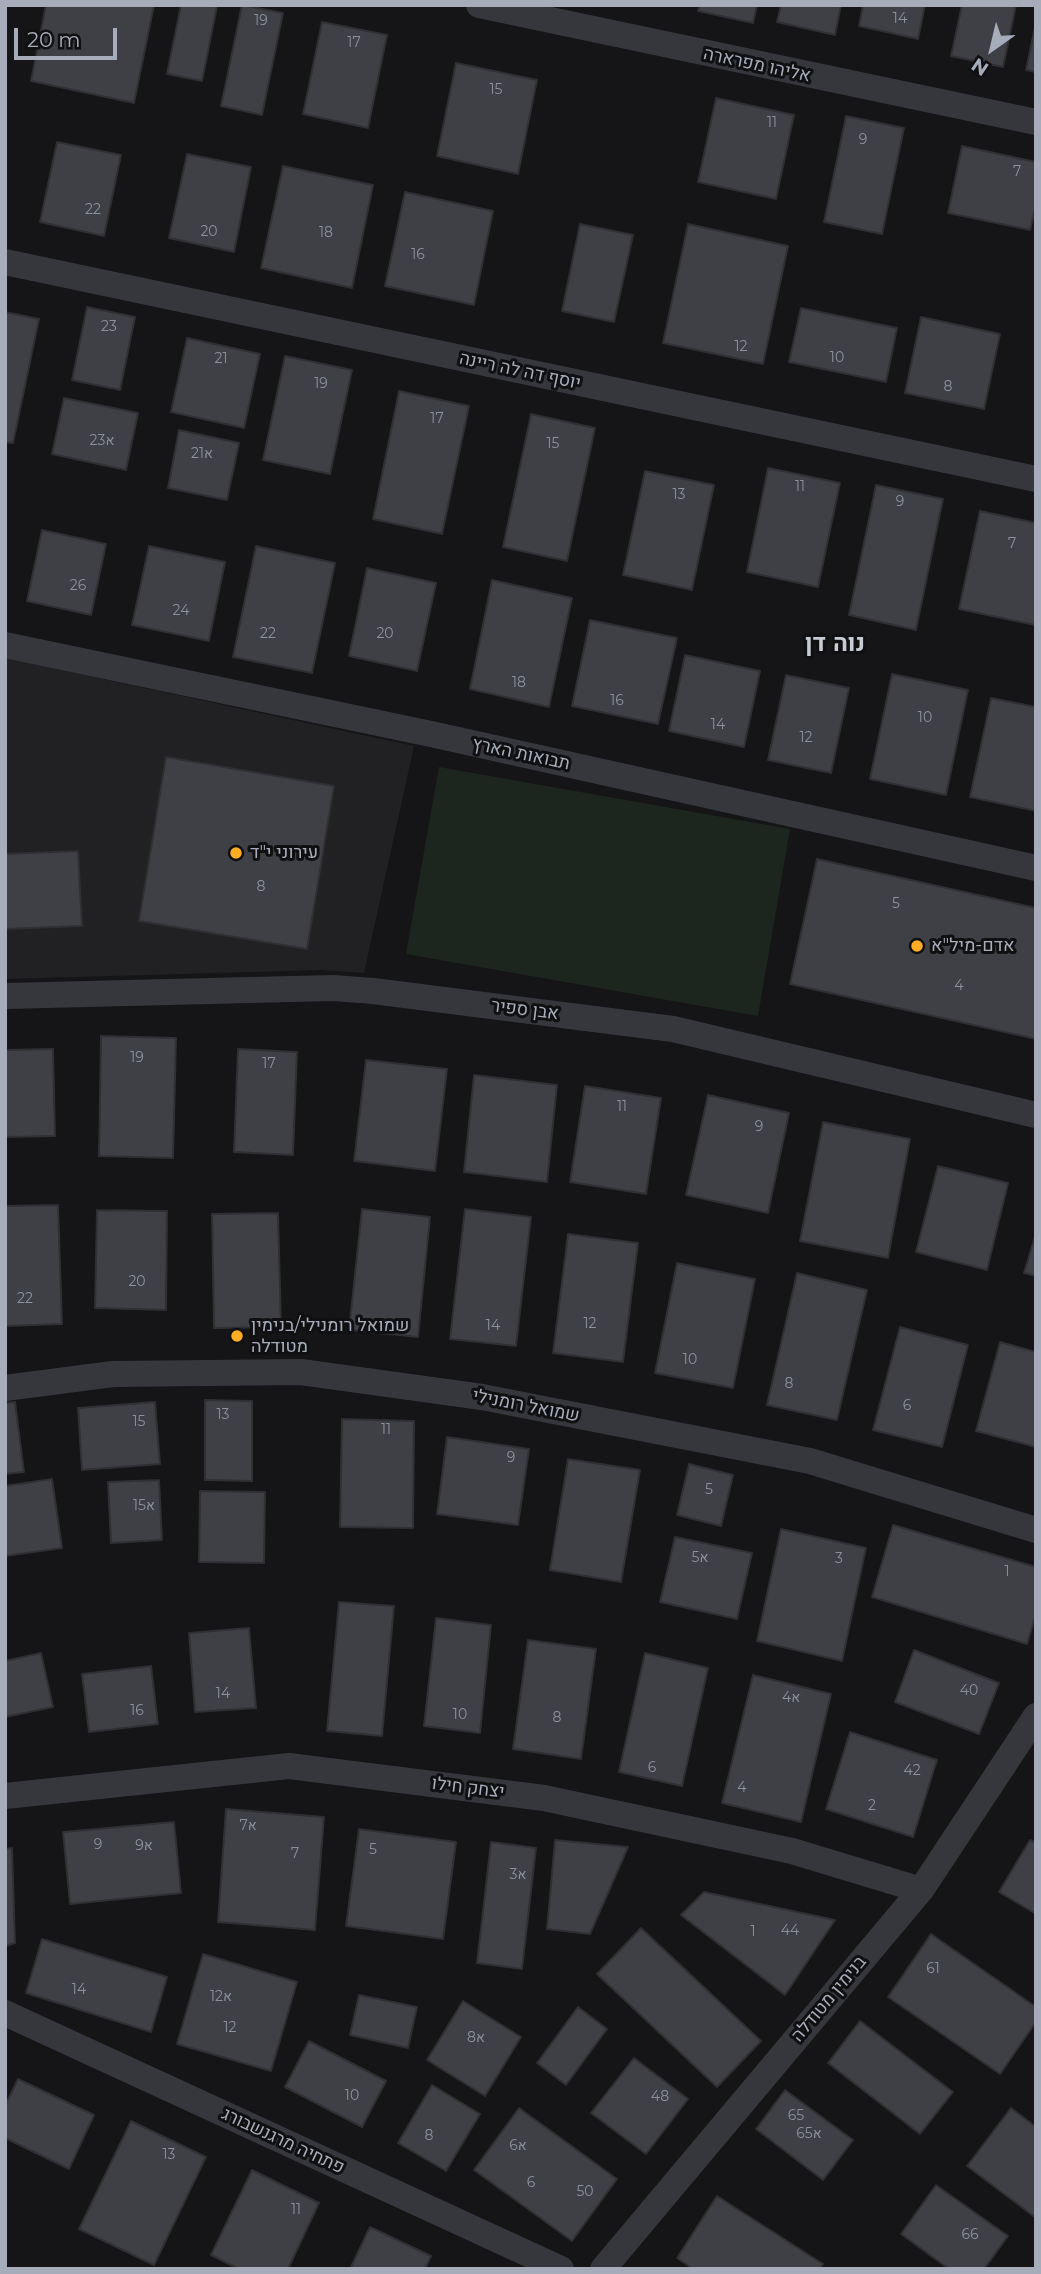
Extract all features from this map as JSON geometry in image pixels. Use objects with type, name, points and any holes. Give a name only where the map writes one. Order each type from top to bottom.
[{"type":"street","name":"אליהו מפרארה","points":[[479,5],[1036,122]]},
{"type":"street","name":"יוסף דה לה ריינה","points":[[5,262],[1036,479]]},
{"type":"street","name":"תבואות הארץ","points":[[5,645],[431,734],[1036,868]]},
{"type":"street","name":"אבן ספיר","points":[[5,996],[333,988],[373,991],[673,1029],[1036,1115]]},
{"type":"street","name":"שמואל רומנילי","points":[[5,1388],[113,1374],[301,1372],[482,1397],[810,1461],[1036,1530]]},
{"type":"street","name":"בנימין מטודלה","points":[[603,2269],[921,1890],[1036,1716]]},
{"type":"street","name":"יצחק חילו","points":[[5,1797],[289,1766],[544,1798],[792,1851],[921,1890]]},
{"type":"street","name":"פתחיה מרגנשבורג","points":[[5,2013],[561,2269]]},
{"type":"shaded area","points":[[5,658],[414,746],[364,973],[321,970],[5,979]]},
{"type":"shaded area","points":[[439,767],[790,829],[758,1016],[406,954]]},
{"type":"building","points":[[46,5],[154,5],[134,103],[31,81]]},
{"type":"building","points":[[181,5],[217,6],[202,81],[167,74]]},
{"type":"building","points":[[242,5],[283,13],[262,115],[221,106]]},
{"type":"building","points":[[700,5],[757,5],[753,23],[698,11]]},
{"type":"building","points":[[781,5],[841,5],[835,35],[777,22]]},
{"type":"building","points":[[863,5],[925,5],[918,39],[859,26]]},
{"type":"building","points":[[962,5],[1016,5],[1003,67],[951,56]]},
{"type":"building","points":[[322,22],[387,35],[368,128],[303,114]]},
{"type":"building","points":[[1036,22],[1036,72],[1026,70]]},
{"type":"building","points":[[456,63],[537,80],[518,174],[437,156]]},
{"type":"building","points":[[716,98],[794,115],[776,199],[698,182]]},
{"type":"building","points":[[846,116],[904,128],[882,234],[824,222]]},
{"type":"building","points":[[57,142],[121,155],[104,236],[40,222]]},
{"type":"building","points":[[962,146],[1036,162],[1036,204],[1030,230],[948,213]]},
{"type":"building","points":[[187,154],[251,167],[234,252],[169,238]]},
{"type":"building","points":[[283,166],[373,185],[352,288],[261,268]]},
{"type":"building","points":[[405,192],[493,211],[474,305],[385,286]]},
{"type":"building","points":[[580,224],[633,235],[614,322],[562,311]]},
{"type":"building","points":[[688,224],[788,246],[763,364],[663,343]]},
{"type":"building","points":[[87,307],[135,317],[120,390],[72,380]]},
{"type":"building","points":[[801,308],[897,328],[886,382],[789,362]]},
{"type":"building","points":[[5,312],[39,319],[13,443],[5,442]]},
{"type":"building","points":[[921,317],[1000,334],[984,409],[905,393]]},
{"type":"building","points":[[187,338],[260,354],[244,428],[171,412]]},
{"type":"building","points":[[285,356],[352,370],[330,474],[263,460]]},
{"type":"building","points":[[399,391],[469,406],[442,534],[373,519]]},
{"type":"building","points":[[64,398],[138,413],[126,470],[52,454]]},
{"type":"building","points":[[531,414],[595,428],[567,561],[503,547]]},
{"type":"building","points":[[179,430],[239,443],[227,500],[168,488]]},
{"type":"building","points":[[768,468],[840,483],[818,587],[747,572]]},
{"type":"building","points":[[645,471],[714,485],[692,590],[623,575]]},
{"type":"building","points":[[876,485],[943,499],[916,630],[849,615]]},
{"type":"building","points":[[980,511],[1036,523],[1035,625],[959,609]]},
{"type":"building","points":[[42,530],[106,544],[91,615],[27,601]]},
{"type":"building","points":[[149,546],[225,562],[209,641],[132,625]]},
{"type":"building","points":[[256,546],[335,563],[312,673],[233,657]]},
{"type":"building","points":[[367,568],[436,583],[417,671],[349,656]]},
{"type":"building","points":[[492,580],[572,598],[549,707],[470,689]]},
{"type":"building","points":[[590,620],[677,638],[658,724],[572,706]]},
{"type":"building","points":[[685,655],[760,671],[744,747],[669,731]]},
{"type":"building","points":[[892,674],[968,690],[946,795],[870,779]]},
{"type":"building","points":[[786,675],[849,688],[831,773],[768,760]]},
{"type":"building","points":[[991,698],[1036,707],[1036,811],[970,797]]},
{"type":"building","name":"עירוני י\"ד","points":[[166,757],[334,786],[307,949],[139,921]]},
{"type":"building","points":[[78,851],[82,926],[5,929],[5,854]]},
{"type":"building","name":"אדם-מיל\"א","points":[[817,859],[1036,908],[1036,1039],[790,984]]},
{"type":"building","points":[[101,1036],[176,1038],[173,1158],[99,1156]]},
{"type":"building","points":[[53,1049],[55,1136],[5,1137],[5,1050]]},
{"type":"building","points":[[238,1049],[297,1052],[293,1155],[234,1152]]},
{"type":"building","points":[[366,1060],[447,1069],[435,1171],[354,1161]]},
{"type":"building","points":[[474,1075],[557,1085],[547,1182],[464,1172]]},
{"type":"building","points":[[585,1086],[661,1098],[646,1194],[570,1182]]},
{"type":"building","points":[[708,1095],[789,1113],[768,1213],[686,1195]]},
{"type":"building","points":[[823,1122],[910,1139],[888,1258],[800,1241]]},
{"type":"building","points":[[938,1166],[1008,1183],[987,1270],[916,1252]]},
{"type":"building","points":[[58,1205],[62,1324],[5,1326],[5,1206]]},
{"type":"building","points":[[362,1209],[430,1217],[418,1337],[349,1330]]},
{"type":"building","points":[[465,1209],[531,1217],[516,1346],[450,1339]]},
{"type":"building","points":[[97,1210],[167,1211],[166,1310],[95,1308]]},
{"type":"building","points":[[278,1213],[281,1327],[214,1328],[212,1214]]},
{"type":"building","points":[[1036,1233],[1036,1276],[1024,1273]]},
{"type":"building","points":[[568,1234],[638,1243],[623,1362],[553,1353]]},
{"type":"building","points":[[677,1263],[755,1279],[733,1388],[655,1373]]},
{"type":"building","points":[[797,1273],[867,1290],[837,1420],[767,1405]]},
{"type":"building","points":[[900,1327],[968,1345],[942,1447],[873,1430]]},
{"type":"building","points":[[1000,1342],[1036,1352],[1036,1447],[976,1431]]},
{"type":"building","points":[[205,1400],[252,1401],[252,1481],[205,1480]]},
{"type":"building","points":[[15,1402],[24,1472],[5,1474],[5,1403]]},
{"type":"building","points":[[155,1402],[160,1464],[82,1470],[78,1408]]},
{"type":"building","points":[[342,1419],[414,1421],[413,1528],[340,1527]]},
{"type":"building","points":[[447,1437],[529,1449],[518,1525],[437,1514]]},
{"type":"building","points":[[568,1459],[640,1470],[621,1582],[550,1570]]},
{"type":"building","points":[[689,1464],[733,1475],[721,1526],[677,1515]]},
{"type":"building","points":[[52,1479],[62,1548],[5,1556],[5,1486]]},
{"type":"building","points":[[159,1480],[162,1540],[111,1543],[108,1482]]},
{"type":"building","points":[[200,1491],[265,1492],[264,1563],[199,1562]]},
{"type":"building","points":[[893,1525],[1036,1567],[1036,1614],[1027,1644],[872,1597]]},
{"type":"building","points":[[781,1529],[866,1548],[842,1661],[757,1641]]},
{"type":"building","points":[[675,1537],[752,1553],[737,1619],[660,1602]]},
{"type":"building","points":[[339,1602],[394,1606],[382,1736],[327,1731]]},
{"type":"building","points":[[436,1618],[491,1625],[480,1733],[424,1726]]},
{"type":"building","points":[[249,1628],[256,1708],[195,1712],[189,1633]]},
{"type":"building","points":[[528,1640],[596,1649],[581,1759],[513,1749]]},
{"type":"building","points":[[914,1650],[999,1683],[979,1734],[895,1702]]},
{"type":"building","points":[[41,1653],[53,1707],[5,1717],[5,1661]]},
{"type":"building","points":[[645,1653],[708,1668],[682,1786],[619,1772]]},
{"type":"building","points":[[151,1666],[158,1724],[89,1732],[82,1674]]},
{"type":"building","points":[[753,1675],[831,1694],[801,1822],[722,1803]]},
{"type":"building","points":[[850,1732],[937,1760],[913,1837],[826,1809]]},
{"type":"building","points":[[226,1809],[324,1817],[315,1930],[218,1922]]},
{"type":"building","points":[[174,1822],[181,1893],[70,1904],[63,1832]]},
{"type":"building","points":[[359,1829],[456,1842],[443,1939],[346,1926]]},
{"type":"building","points":[[555,1840],[628,1847],[590,1934],[547,1929]]},
{"type":"building","points":[[1030,1840],[1036,1843],[1036,1914],[999,1892]]},
{"type":"building","points":[[491,1842],[536,1848],[522,1969],[477,1963]]},
{"type":"building","points":[[12,1848],[15,1943],[5,1946],[5,1849]]},
{"type":"building","points":[[704,1892],[835,1920],[785,1995],[681,1915]]},
{"type":"building","points":[[641,1928],[761,2041],[717,2087],[597,1974]]},
{"type":"building","points":[[931,1934],[1036,2007],[1036,2022],[1000,2074],[888,1997]]},
{"type":"building","points":[[42,1939],[167,1977],[151,2032],[26,1993]]},
{"type":"building","points":[[203,1954],[297,1982],[271,2071],[177,2044]]},
{"type":"building","points":[[359,1995],[417,2007],[408,2048],[350,2035]]},
{"type":"building","points":[[463,2001],[521,2037],[485,2096],[427,2060]]},
{"type":"building","points":[[578,2007],[607,2029],[566,2085],[537,2063]]},
{"type":"building","points":[[860,2021],[953,2092],[920,2134],[828,2063]]},
{"type":"building","points":[[309,2041],[386,2081],[362,2127],[285,2087]]},
{"type":"building","points":[[634,2058],[688,2099],[646,2154],[591,2113]]},
{"type":"building","points":[[18,2079],[94,2115],[69,2169],[5,2138],[5,2106]]},
{"type":"building","points":[[432,2085],[480,2114],[446,2171],[398,2143]]},
{"type":"building","points":[[785,2090],[853,2140],[823,2180],[756,2129]]},
{"type":"building","points":[[519,2108],[617,2179],[572,2241],[474,2170]]},
{"type":"building","points":[[1011,2108],[1036,2127],[1036,2218],[967,2166]]},
{"type":"building","points":[[131,2121],[206,2157],[154,2265],[79,2229]]},
{"type":"building","points":[[252,2170],[319,2203],[288,2269],[239,2269],[211,2255]]},
{"type":"building","points":[[936,2185],[1008,2236],[984,2269],[949,2269],[901,2234]]},
{"type":"building","points":[[717,2196],[823,2264],[820,2269],[693,2269],[677,2258]]},
{"type":"building","points":[[370,2227],[431,2256],[425,2269],[350,2269]]},
{"type":"place","name":"עירוני י\"ד","points":[[236,853]]},
{"type":"place","name":"אדם-מיל\"א","points":[[917,946]]},
{"type":"place","name":"שמואל רומנילי/בנימין מטודלה","points":[[237,1336]]},
{"type":"district","name":"נוה דן","points":[[835,644]]}]
